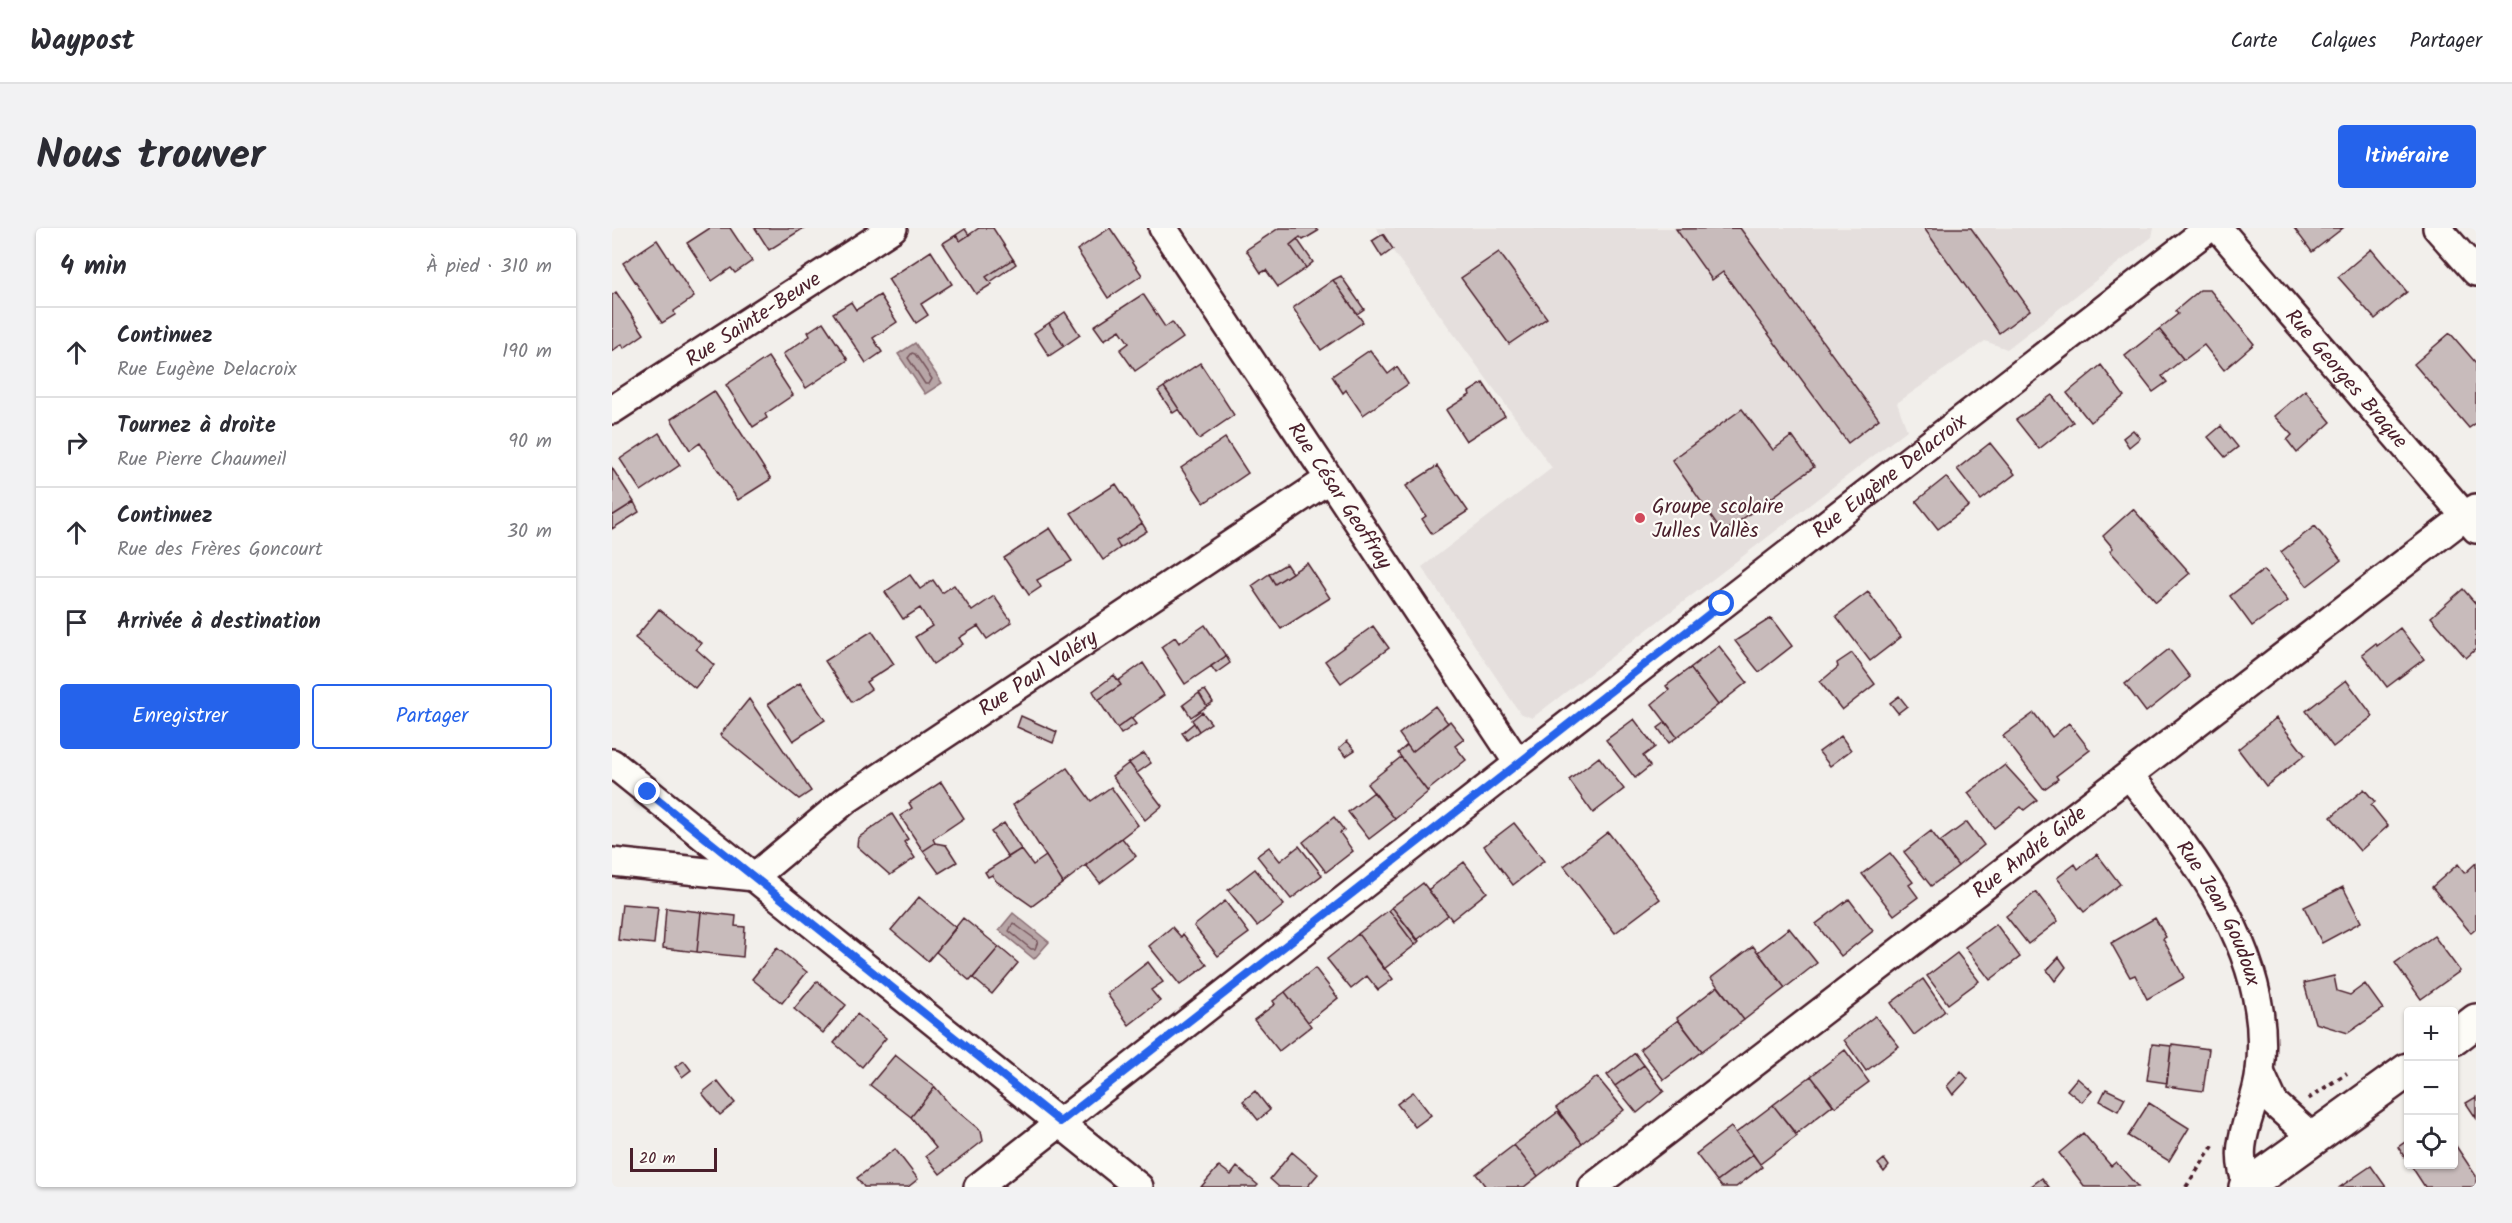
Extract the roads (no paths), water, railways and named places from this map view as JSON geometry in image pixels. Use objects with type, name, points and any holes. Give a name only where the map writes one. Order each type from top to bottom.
[{"type":"main road","points":[[2458,1035],[2476,1021]]},
{"type":"main road","name":"Rue Jean Goudoux","points":[[2247,1186],[2404,1074]]},
{"type":"street","name":"Rue Sainte-Beuve","points":[[612,410],[892,228]]},
{"type":"street","name":"Rue César Geoffray","points":[[1163,228],[1518,764]]},
{"type":"street","name":"Rue Eugène Delacroix","points":[[978,1187],[1518,764],[2209,228]]},
{"type":"street","name":"Rue Georges Braque","points":[[2218,228],[2473,518]]},
{"type":"street","points":[[2437,228],[2476,272]]},
{"type":"street","name":"Rue Paul Valéry","points":[[754,877],[846,800],[1329,479]]},
{"type":"street","name":"Rue André Gide","points":[[1593,1187],[2129,776],[2473,518]]},
{"type":"street","points":[[612,762],[1139,1187]]},
{"type":"street","name":"Rue Jean Goudoux","points":[[2129,776],[2173,830],[2203,873],[2247,960],[2258,1011],[2260,1072],[2247,1116],[2242,1144],[2242,1171],[2247,1186]]},
{"type":"street","points":[[612,862],[754,877]]},
{"type":"street","name":"Rue Jean Goudoux","points":[[2260,1072],[2274,1102],[2314,1139]]},
{"type":"water","points":[[915,343],[942,383],[925,394],[898,354]]},
{"type":"water","points":[[1013,913],[1049,942],[1034,959],[999,930]]},
{"type":"place","name":"Groupe scolaire Julles Vallès","points":[[1640,518]]}]
